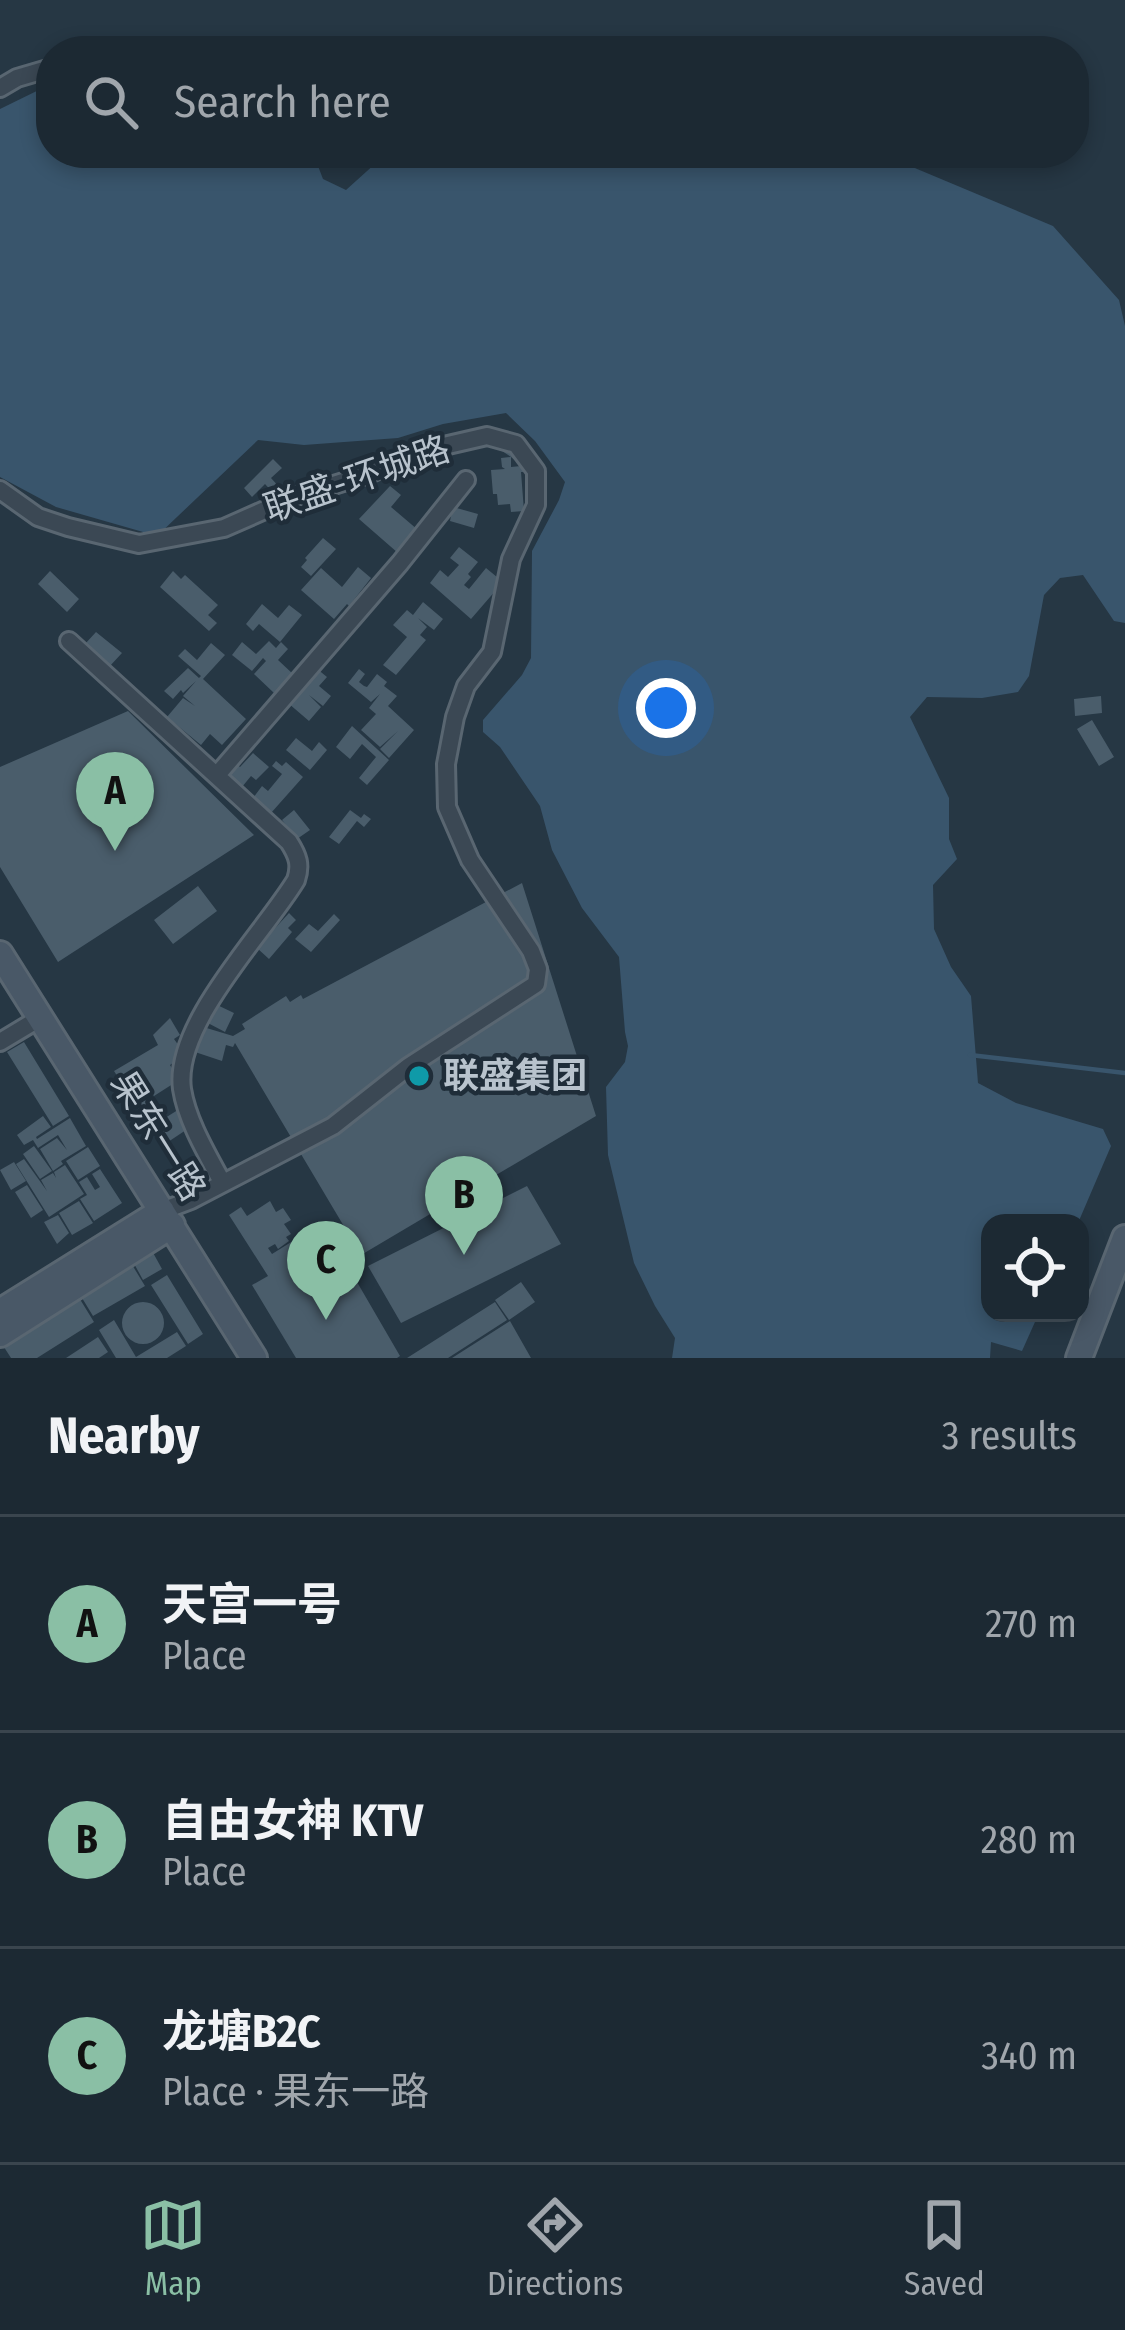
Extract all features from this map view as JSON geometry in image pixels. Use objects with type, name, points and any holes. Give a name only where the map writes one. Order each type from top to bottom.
[{"type":"main road","name":"果东一路","points":[[0,953],[254,1358]]},
{"type":"main road","points":[[0,1312],[64,1282],[167,1218]]},
{"type":"main road","points":[[1079,1358],[1125,1238]]},
{"type":"main road","points":[[0,1334],[64,1282]]},
{"type":"street","points":[[0,88],[36,72]]},
{"type":"street","name":"联盛-环城路","points":[[0,490],[38,517],[139,544],[224,529],[292,498],[369,474],[422,451],[487,436],[516,443],[536,470],[536,505],[511,560],[492,652],[466,686],[454,717],[446,764],[446,806],[470,860],[531,951],[538,969],[536,984],[408,1067],[333,1126],[191,1200],[167,1218]]},
{"type":"street","points":[[217,775],[466,480]]},
{"type":"street","points":[[69,641],[289,842],[300,866],[289,891],[223,981],[188,1048],[182,1088],[222,1183]]},
{"type":"street","points":[[0,1042],[40,1018]]},
{"type":"water","points":[[36,91],[36,168],[319,168],[323,179],[346,190],[370,168],[915,168],[1053,226],[1119,300],[1125,326],[1125,623],[1114,621],[1083,575],[1060,578],[1044,595],[1029,676],[1018,692],[982,698],[927,697],[910,717],[949,798],[949,839],[957,859],[933,885],[934,929],[971,996],[978,1083],[1016,1103],[1103,1129],[1111,1146],[1082,1214],[981,1214],[981,1322],[1035,1322],[1022,1351],[991,1342],[990,1358],[672,1358],[675,1338],[634,1263],[608,1155],[606,1087],[625,1062],[628,1046],[619,957],[582,908],[552,850],[540,806],[500,747],[483,732],[483,720],[531,658],[532,551],[565,482],[535,441],[506,413],[398,438],[304,445],[258,440],[157,536],[56,507],[0,477],[0,109]]},
{"type":"building","points":[[493,445],[525,450],[517,462]]},
{"type":"building","points":[[511,457],[511,467],[525,462],[526,472],[521,472],[524,511],[511,512],[510,504],[498,505],[497,494],[493,494],[491,470],[505,469],[501,458]]},
{"type":"building","points":[[273,459],[282,468],[271,478],[280,488],[274,494],[265,484],[252,497],[244,488]]},
{"type":"building","points":[[390,486],[401,495],[391,507],[418,530],[398,553],[359,519]]},
{"type":"building","points":[[453,507],[478,514],[474,528],[450,521]]},
{"type":"building","points":[[323,538],[336,549],[311,576],[301,567]]},
{"type":"building","points":[[459,547],[478,562],[464,585],[469,589],[486,568],[503,582],[471,619],[430,583],[440,570],[448,577],[459,565],[450,558]]},
{"type":"building","points":[[358,567],[371,578],[334,619],[301,590],[321,568],[342,587]]},
{"type":"building","points":[[50,571],[79,599],[67,612],[38,584]]},
{"type":"building","points":[[173,571],[181,579],[185,575],[218,605],[208,615],[217,623],[209,631],[160,587]]},
{"type":"building","points":[[423,602],[443,619],[434,630],[418,618],[427,627],[420,635],[426,640],[396,675],[383,665],[407,637],[393,625],[407,610],[413,615]]},
{"type":"building","points":[[262,604],[278,618],[289,605],[302,615],[280,642],[259,624],[253,631],[246,624]]},
{"type":"building","points":[[96,632],[122,653],[109,667],[85,644]]},
{"type":"building","points":[[269,641],[276,648],[281,642],[288,649],[278,660],[293,674],[274,693],[254,674],[266,661],[263,658],[252,671],[232,655],[242,642],[256,654]]},
{"type":"building","points":[[211,643],[225,655],[203,679],[246,719],[222,745],[210,734],[201,745],[167,717],[183,698],[195,706],[183,696],[196,681],[173,699],[164,691],[188,668],[201,676],[178,656],[185,649],[197,660]]},
{"type":"building","points":[[316,668],[327,677],[319,686],[331,696],[323,706],[309,695],[321,707],[309,721],[288,703]]},
{"type":"building","points":[[359,669],[365,674],[359,682],[364,686],[377,674],[387,682],[384,686],[397,696],[388,706],[414,730],[389,758],[380,749],[398,731],[380,747],[361,730],[376,714],[369,708],[380,694],[371,702],[348,683]]},
{"type":"building","points":[[1101,696],[1102,713],[1075,716],[1074,699]]},
{"type":"building","points":[[128,711],[254,835],[58,962],[0,867],[0,767]]},
{"type":"building","points":[[1092,720],[1114,757],[1099,766],[1077,729]]},
{"type":"building","points":[[352,726],[389,760],[367,785],[359,778],[376,757],[362,744],[350,759],[336,747]]},
{"type":"building","points":[[296,738],[312,751],[319,742],[327,750],[310,770],[286,750]]},
{"type":"building","points":[[253,753],[269,767],[242,787],[226,772],[235,763],[240,767]]},
{"type":"building","points":[[276,761],[282,766],[286,762],[303,777],[271,813],[253,798],[262,786],[268,791],[282,774],[272,766]]},
{"type":"building","points":[[294,810],[310,830],[297,839],[282,820]]},
{"type":"building","points":[[350,810],[371,819],[364,827],[357,821],[339,844],[329,837]]},
{"type":"building","name":"联盛集团","points":[[522,883],[596,1116],[361,1255],[235,1043],[226,1045],[222,1061],[192,1051],[200,1026],[233,1036],[245,1029],[242,1024],[286,996],[290,1002],[301,995],[303,999]]},
{"type":"building","points":[[198,886],[217,911],[173,944],[154,920]]},
{"type":"building","points":[[289,913],[296,920],[288,928],[292,932],[269,959],[257,948]]},
{"type":"building","points":[[334,914],[340,920],[311,952],[295,939],[309,924],[318,931]]},
{"type":"building","points":[[213,1003],[234,1013],[225,1032],[204,1021]]},
{"type":"building","points":[[170,1018],[180,1035],[174,1039],[179,1046],[176,1061],[170,1065],[179,1080],[154,1096],[142,1082],[165,1118],[181,1108],[192,1126],[162,1146],[114,1071],[158,1045],[153,1035]]},
{"type":"building","points":[[24,1042],[69,1116],[53,1126],[7,1052]]},
{"type":"building","points":[[43,1116],[51,1127],[37,1139],[70,1118],[86,1146],[53,1171],[40,1149],[57,1138],[67,1150],[58,1135],[38,1148],[33,1140],[24,1145],[17,1135]]},
{"type":"building","points":[[34,1146],[52,1171],[40,1179],[23,1154]]},
{"type":"building","points":[[88,1147],[100,1166],[78,1180],[66,1161]]},
{"type":"building","points":[[24,1159],[47,1191],[41,1180],[53,1173],[56,1178],[54,1172],[65,1165],[84,1194],[49,1217],[16,1164]]},
{"type":"building","points":[[14,1162],[26,1181],[11,1190],[0,1170]]},
{"type":"building","points":[[100,1169],[122,1203],[94,1221],[80,1199],[87,1195],[79,1182],[87,1177],[95,1190],[100,1187],[92,1174]]},
{"type":"building","points":[[27,1185],[43,1210],[31,1218],[15,1192]]},
{"type":"building","points":[[527,1186],[561,1244],[401,1323],[368,1266]]},
{"type":"building","points":[[79,1201],[93,1223],[72,1235],[59,1213]]},
{"type":"building","points":[[270,1201],[276,1212],[283,1208],[291,1220],[284,1224],[291,1234],[286,1237],[289,1241],[278,1249],[275,1244],[268,1248],[272,1254],[304,1234],[312,1248],[293,1261],[332,1239],[400,1356],[296,1358],[252,1285],[268,1276],[229,1215],[241,1207],[247,1216]]},
{"type":"building","points":[[58,1215],[69,1233],[57,1244],[44,1222]]},
{"type":"building","points":[[151,1249],[162,1269],[143,1280],[132,1260]]},
{"type":"building","points":[[131,1263],[145,1286],[93,1316],[79,1293]]},
{"type":"building","points":[[167,1275],[203,1334],[188,1344],[151,1285]]},
{"type":"building","points":[[521,1282],[535,1302],[509,1320],[495,1300]]},
{"type":"building","points":[[78,1296],[94,1322],[37,1358],[11,1358],[2,1344]]},
{"type":"building","points":[[143,1302],[158,1308],[164,1323],[158,1338],[143,1344],[128,1338],[122,1323],[128,1308]]},
{"type":"building","points":[[495,1302],[507,1320],[448,1358],[407,1358]]},
{"type":"building","points":[[114,1320],[136,1357],[177,1332],[186,1346],[167,1358],[116,1358],[99,1330]]},
{"type":"building","points":[[510,1321],[531,1358],[452,1358]]},
{"type":"building","points":[[98,1337],[108,1352],[99,1358],[66,1358]]},
{"type":"waterway","points":[[970,1055],[1125,1073]]},
{"type":"place","name":"天宫一号","points":[[115,851]]},
{"type":"place","name":"联盛集团","points":[[419,1076]]},
{"type":"place","name":"自由女神 KTV","points":[[464,1255]]},
{"type":"place","name":"龙塘B2C","points":[[326,1320]]}]
